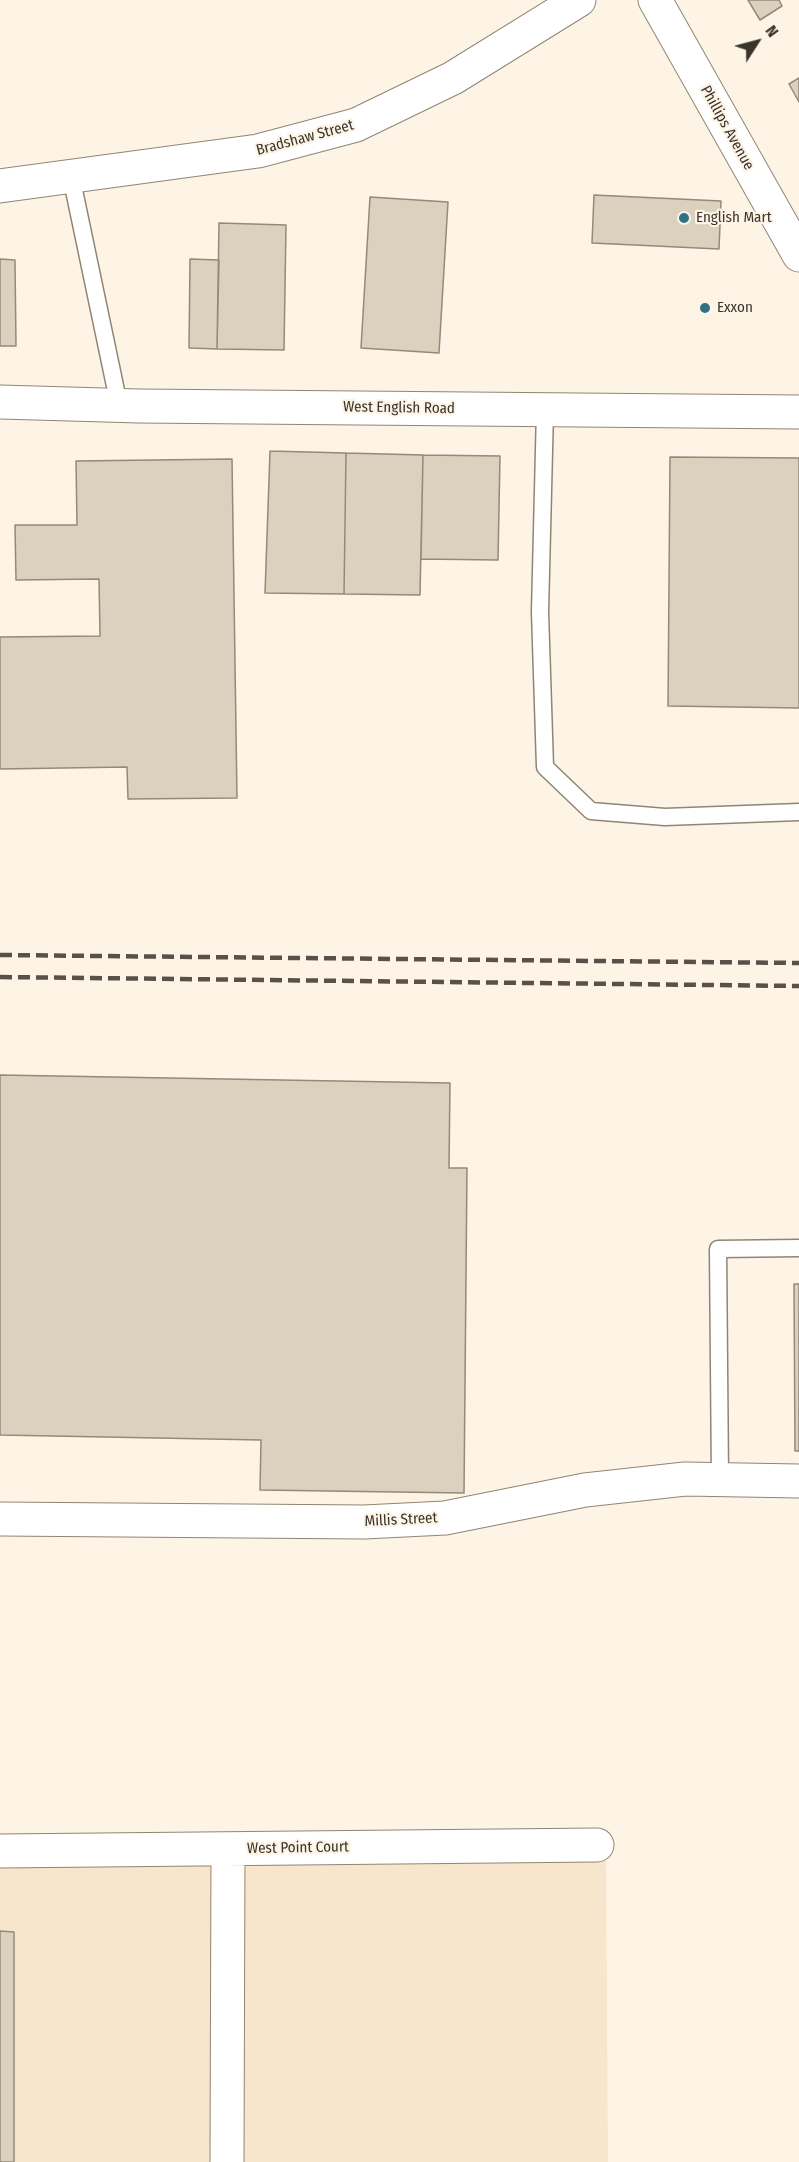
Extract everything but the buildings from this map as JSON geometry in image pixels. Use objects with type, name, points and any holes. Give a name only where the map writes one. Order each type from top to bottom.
[{"type":"street","name":"Bradshaw Street","points":[[0,186],[258,151],[356,125],[453,78],[579,0]]},
{"type":"street","name":"Phillips Avenue","points":[[655,0],[799,255]]},
{"type":"street","name":"West English Road","points":[[0,402],[799,412]]},
{"type":"street","name":"Millis Street","points":[[0,1519],[364,1522],[445,1518],[585,1490],[685,1479],[799,1481]]},
{"type":"street","name":"West Point Court","points":[[0,1851],[597,1845]]},
{"type":"street","points":[[227,2162],[228,1849]]},
{"type":"lane","points":[[71,176],[119,405]]},
{"type":"lane","points":[[545,410],[540,612],[545,767],[591,812],[665,817],[799,812]]},
{"type":"lane","points":[[720,1480],[718,1249],[799,1248]]},
{"type":"shaded area","points":[[606,1854],[608,2162],[0,2162],[0,1856]]},
{"type":"railway","points":[[0,955],[799,963]]},
{"type":"railway","points":[[0,977],[799,986]]},
{"type":"place","name":"English Mart","points":[[684,218]]},
{"type":"place","name":"Exxon","points":[[705,308]]}]
